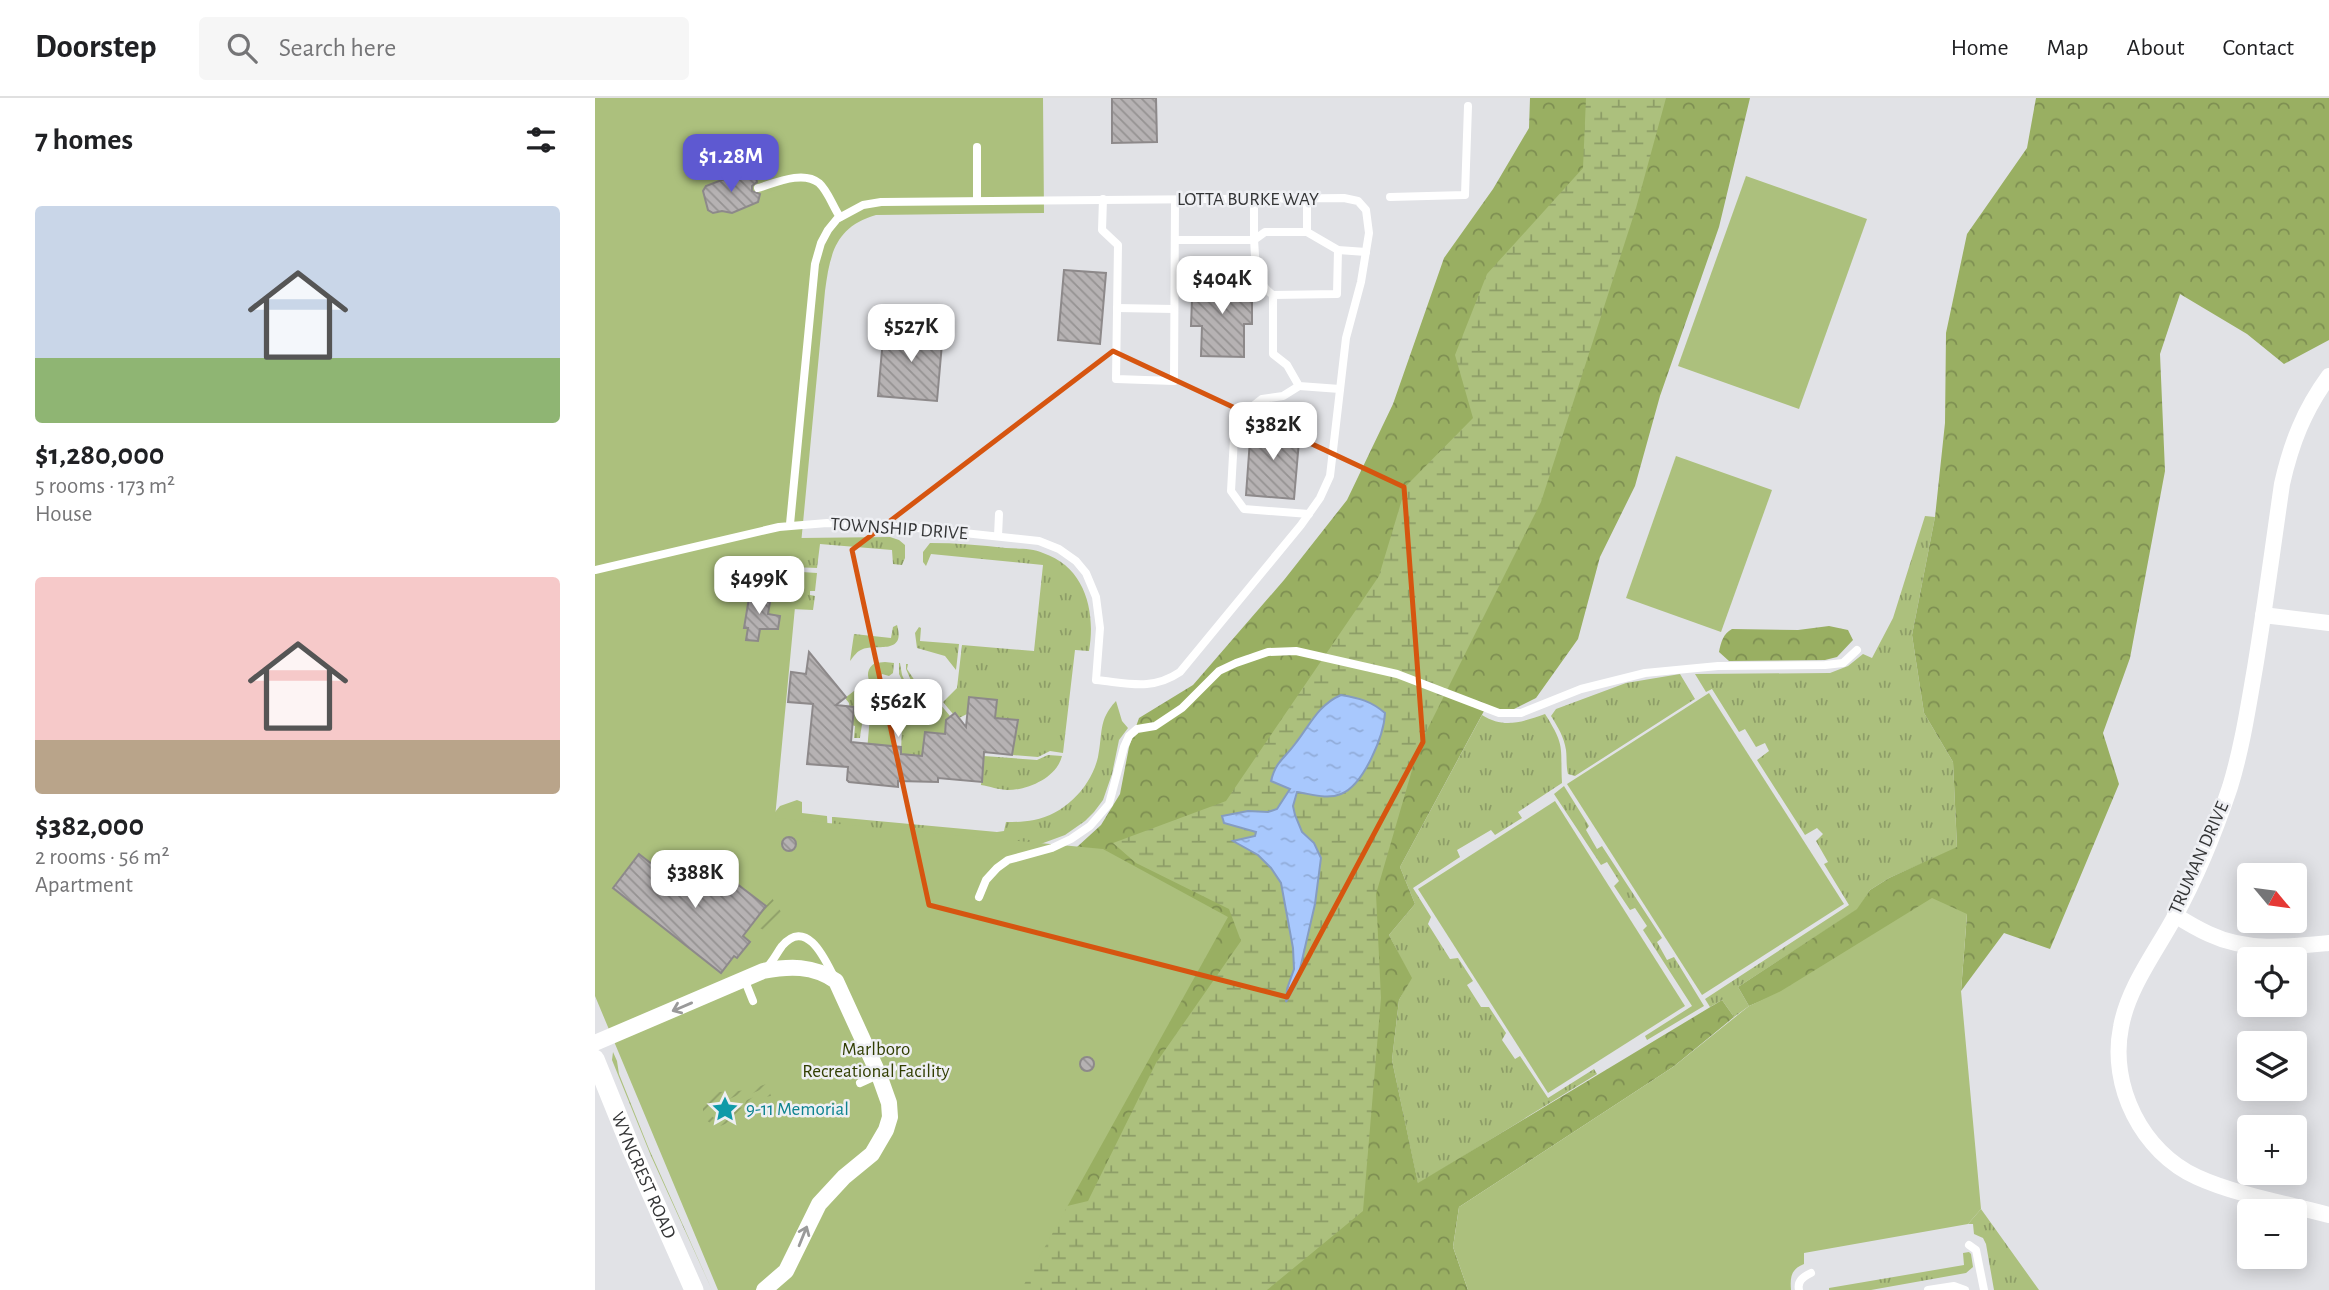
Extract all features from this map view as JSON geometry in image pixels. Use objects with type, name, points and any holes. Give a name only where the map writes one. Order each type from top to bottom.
[{"type":"street","name":"TRUMAN DRIVE","points":[[2329,376],[2308,407],[2298,428],[2282,484],[2244,734],[2231,785],[2211,840],[2175,915],[2127,1002],[2118,1053],[2122,1082],[2134,1117],[2161,1153],[2182,1169],[2218,1185],[2329,1215]]},
{"type":"street","points":[[2263,615],[2329,623]]},
{"type":"street","points":[[2175,915],[2210,935],[2255,947],[2329,943]]},
{"type":"street","points":[[595,1043],[745,981],[763,971],[789,966],[804,968],[828,975],[836,981],[886,1071],[890,1117],[872,1154],[844,1177],[819,1204],[786,1271],[764,1290]]},
{"type":"street","name":"WYNCREST ROAD","points":[[595,1059],[694,1290]]},
{"type":"lane","points":[[1390,197],[1465,195],[1468,106]]},
{"type":"lane","points":[[977,147],[977,200]]},
{"type":"lane","points":[[758,188],[798,177],[810,178],[824,190],[840,218],[828,230],[815,264],[790,524]]},
{"type":"lane","name":"LOTTA BURKE WAY","points":[[840,218],[863,205],[881,202],[977,200],[1344,198],[1358,201],[1366,210],[1369,222],[1366,251],[1346,338],[1334,461],[1330,476],[1309,514],[1179,672],[1167,681],[1157,684],[1140,685],[1096,680]]},
{"type":"lane","points":[[1103,199],[1102,230],[1118,245],[1116,379],[1174,381],[1175,200]]},
{"type":"lane","points":[[1254,199],[1257,273],[1263,288],[1273,295],[1337,294],[1338,250]]},
{"type":"lane","points":[[1307,199],[1307,232]]},
{"type":"lane","points":[[1175,240],[1254,240],[1265,232],[1307,232],[1338,250],[1366,251]]},
{"type":"lane","points":[[1273,295],[1273,354],[1287,365],[1299,386]]},
{"type":"lane","points":[[1118,308],[1174,309]]},
{"type":"lane","points":[[1309,514],[1244,509],[1231,491],[1234,438],[1243,414],[1262,400],[1283,396],[1299,386],[1340,389]]},
{"type":"lane","points":[[998,536],[999,513]]},
{"type":"lane","name":"TOWNSHIP DRIVE","points":[[595,570],[790,524],[827,523],[917,528],[1046,542],[1076,561],[1093,587],[1100,614],[1100,650],[1096,680]]},
{"type":"lane","points":[[979,897],[986,880],[1008,860],[1052,848],[1071,839],[1095,821],[1109,804],[1124,747],[1129,736],[1137,729],[1155,726],[1182,708],[1219,671],[1268,652],[1296,651],[1397,674],[1499,713],[1521,713],[1581,689],[1646,673],[1718,666],[1825,665],[1843,663],[1857,650]]},
{"type":"lane","points":[[763,971],[773,962],[783,945],[793,938],[801,937],[812,941],[820,949],[836,981]]},
{"type":"lane","points":[[745,981],[753,1001]]},
{"type":"lane","points":[[860,1083],[886,1071]]},
{"type":"lane","points":[[1969,1245],[1976,1250],[1983,1290]]},
{"type":"lane","points":[[1799,1290],[1802,1278],[1811,1273]]},
{"type":"lane","points":[[1928,1290],[1954,1286],[1965,1290]]},
{"type":"highlighted area","points":[[1113,351],[1404,487],[1423,742],[1287,997],[929,905],[852,550]]},
{"type":"green space","name":"Marlboro Recreational Facility","points":[[595,98],[1043,98],[1044,213],[876,215],[851,227],[837,244],[833,254],[825,291],[775,818],[1103,849],[1228,917],[1021,1290],[718,1290],[595,996]]},
{"type":"green space","points":[[1530,98],[1750,98],[1719,227],[1660,396],[1635,486],[1600,557],[1578,639],[1536,698],[1506,713],[1484,711],[1400,867],[1415,904],[1389,935],[1412,978],[1399,1000],[1392,1060],[1418,1183],[1722,1000],[1734,1017],[1673,1067],[1459,1207],[1453,1247],[1468,1290],[892,1290],[1077,847],[1101,825],[1120,794],[1129,747],[1139,718],[1193,685],[1284,580],[1347,500],[1393,404],[1444,258],[1493,189],[1529,128]]},
{"type":"green space","points":[[1586,98],[1666,98],[1636,208],[1541,502],[1419,746],[1376,894],[1381,998],[1363,1211],[1267,1290],[949,1290],[938,1237],[1088,1201],[1156,1063],[1241,941],[1229,909],[1136,863],[1113,843],[1226,801],[1379,576],[1406,486],[1473,418],[1455,355],[1487,274],[1583,168]]},
{"type":"green space","points":[[2036,98],[2329,98],[2329,340],[2284,364],[2247,334],[2180,294],[2160,354],[2165,471],[2130,658],[2103,733],[2119,784],[2050,949],[2004,933],[1961,991],[1967,914],[1749,1006],[1738,987],[1857,909],[1870,890],[1889,878],[1957,847],[1953,762],[1924,713],[1912,635],[1935,517],[1945,423],[1946,333],[1967,234],[2027,148]]},
{"type":"green space","points":[[1746,176],[1867,219],[1799,409],[1678,366]]},
{"type":"green space","points":[[1676,456],[1772,490],[1721,632],[1626,598]]},
{"type":"green space","points":[[1925,516],[1935,517],[1912,635],[1924,713],[1953,762],[1957,848],[1889,878],[1870,890],[1858,909],[1738,987],[1749,1006],[1734,1017],[1722,1000],[1710,1007],[1705,999],[1849,905],[1824,864],[1828,862],[1816,841],[1823,834],[1817,828],[1805,835],[1757,760],[1769,751],[1765,743],[1756,747],[1745,729],[1739,732],[1712,689],[1706,692],[1695,674],[1830,673],[1848,666],[1863,654],[1872,658],[1893,618]]},
{"type":"green space","points":[[890,537],[905,545],[902,565],[893,564],[892,550],[820,544],[817,568],[791,567],[800,538]]},
{"type":"green space","points":[[930,543],[1034,550],[1057,560],[1078,580],[1089,606],[1091,636],[1089,651],[1075,650],[1063,753],[1050,751],[1038,757],[1012,755],[1018,720],[995,718],[997,700],[969,697],[967,714],[959,718],[943,702],[957,688],[962,645],[1034,651],[1043,565],[931,554],[926,566],[923,552]]},
{"type":"green space","points":[[787,571],[817,573],[815,591],[810,591],[810,595],[815,596],[813,610],[792,609]]},
{"type":"green space","points":[[897,625],[899,634],[894,644],[863,649],[850,661],[854,634],[891,638],[893,627]]},
{"type":"green space","points":[[1829,626],[1848,630],[1853,640],[1837,657],[1825,660],[1729,661],[1719,652],[1726,633],[1732,629],[1798,630]]},
{"type":"green space","points":[[919,627],[920,641],[959,644],[956,670],[945,656],[917,648],[915,633]]},
{"type":"green space","points":[[875,663],[894,663],[893,673],[889,676],[882,674],[871,684],[868,675],[870,667]]},
{"type":"green space","points":[[899,663],[908,688],[913,685],[906,664],[915,681],[920,682],[924,688],[911,695],[896,695],[902,680]]},
{"type":"green space","points":[[1680,674],[1695,699],[1575,776],[1568,774],[1564,741],[1551,716],[1556,709],[1626,683]]},
{"type":"green space","points":[[854,691],[862,700],[863,706],[860,738],[854,738],[855,726],[852,725],[849,703],[845,698]]},
{"type":"green space","points":[[1709,693],[1844,904],[1702,995],[1567,784]]},
{"type":"green space","points":[[1116,701],[1122,721],[1128,728],[1119,740],[1103,800],[1085,821],[1065,835],[1027,849],[832,827],[834,817],[997,832],[1004,831],[1006,822],[1045,817],[1066,805],[1083,789],[1095,768],[1106,714]]},
{"type":"green space","points":[[940,704],[950,716],[948,731],[945,731],[945,734],[925,733],[922,756],[901,754],[902,723],[915,723]]},
{"type":"green space","points":[[874,712],[883,721],[894,722],[892,746],[867,751],[870,716]]},
{"type":"green space","points":[[1545,714],[1559,741],[1562,783],[1518,812],[1522,818],[1495,835],[1491,830],[1457,850],[1460,857],[1413,888],[1431,917],[1428,924],[1450,959],[1458,958],[1473,981],[1467,985],[1481,1007],[1489,1007],[1506,1033],[1502,1040],[1515,1059],[1520,1056],[1548,1098],[1594,1069],[1597,1074],[1418,1184],[1392,1060],[1399,1000],[1411,978],[1389,935],[1415,904],[1400,867],[1482,715],[1506,723],[1521,722]]},
{"type":"green space","points":[[1048,755],[1062,756],[1048,776],[1033,785],[1008,790],[981,785],[984,756],[1037,760]]},
{"type":"green space","points":[[1564,786],[1589,826],[1586,830],[1597,849],[1602,846],[1662,938],[1657,942],[1667,960],[1674,957],[1704,1006],[1647,1040],[1645,1036],[1692,1006],[1643,930],[1647,926],[1635,908],[1630,910],[1614,886],[1619,881],[1607,862],[1601,865],[1554,794]]},
{"type":"green space","points":[[797,800],[802,802],[802,813],[827,816],[828,835],[766,823],[780,806]]},
{"type":"green space","points":[[1555,801],[1685,1006],[1548,1093],[1418,889]]},
{"type":"green space","points":[[772,898],[785,918],[769,933],[752,924]]},
{"type":"green space","points":[[1932,898],[1967,914],[1961,991],[1981,1209],[1968,1224],[1804,1253],[1804,1264],[1792,1274],[1791,1290],[1468,1290],[1453,1247],[1459,1207],[1673,1067],[1749,1006],[1781,991]]},
{"type":"green space","points":[[613,1052],[649,1149],[712,1290],[651,1156],[612,1060]]},
{"type":"green space","points":[[766,1084],[767,1087],[746,1096],[740,1094],[723,1102],[712,1103],[711,1114],[721,1120],[728,1111],[743,1107],[747,1100],[769,1090],[771,1096],[751,1103],[726,1124],[716,1127],[703,1118],[703,1104],[711,1092],[746,1090]]},
{"type":"green space","points":[[1981,1209],[2039,1290],[1994,1290],[1986,1244],[1983,1238],[1974,1234],[1973,1224],[1968,1224]]},
{"type":"green space","points":[[1969,1252],[1973,1267],[1966,1273],[1871,1290],[1829,1290],[1964,1265],[1963,1253]]},
{"type":"water","points":[[1341,695],[1375,706],[1385,713],[1384,722],[1377,746],[1365,770],[1349,789],[1330,796],[1297,792],[1293,806],[1295,815],[1302,832],[1314,843],[1321,858],[1315,904],[1297,982],[1286,1002],[1294,969],[1293,948],[1281,883],[1258,855],[1233,841],[1255,836],[1256,832],[1224,823],[1222,816],[1277,809],[1290,789],[1271,781],[1275,769],[1320,710]]},
{"type":"building","points":[[1112,98],[1156,98],[1157,142],[1112,143]]},
{"type":"building","points":[[751,175],[756,178],[757,182],[752,186],[752,191],[760,194],[758,202],[732,213],[713,213],[708,210],[703,191],[706,186],[732,176]]},
{"type":"building","points":[[1064,270],[1106,273],[1100,344],[1058,340]]},
{"type":"building","points":[[1201,275],[1241,275],[1241,297],[1252,298],[1252,324],[1244,324],[1244,357],[1201,356],[1202,326],[1191,326],[1192,299],[1200,299]]},
{"type":"building","points":[[884,327],[943,332],[937,401],[878,396]]},
{"type":"building","points":[[1251,426],[1300,429],[1294,499],[1246,495]]},
{"type":"building","points":[[754,590],[765,591],[764,601],[770,602],[768,614],[780,616],[778,629],[760,629],[758,641],[746,640],[748,628],[744,628],[749,598],[753,599]]},
{"type":"building","points":[[809,652],[846,697],[836,705],[854,707],[851,742],[901,747],[901,754],[922,756],[925,732],[945,734],[946,720],[955,713],[966,727],[969,697],[997,700],[995,718],[1018,720],[1012,755],[984,752],[982,782],[938,778],[938,782],[898,781],[898,787],[849,782],[848,767],[807,764],[813,704],[788,702],[791,672],[806,674]]},
{"type":"building","points":[[789,837],[794,839],[794,849],[789,851],[784,849],[782,844],[784,839]]},
{"type":"building","points":[[639,854],[689,893],[691,873],[717,876],[720,871],[766,906],[743,936],[750,942],[737,958],[734,956],[721,973],[613,888]]},
{"type":"building","points":[[1087,1057],[1092,1059],[1092,1069],[1087,1071],[1082,1069],[1080,1064],[1082,1059]]},
{"type":"place","name":"9-11 Memorial","points":[[725,1109]]}]
